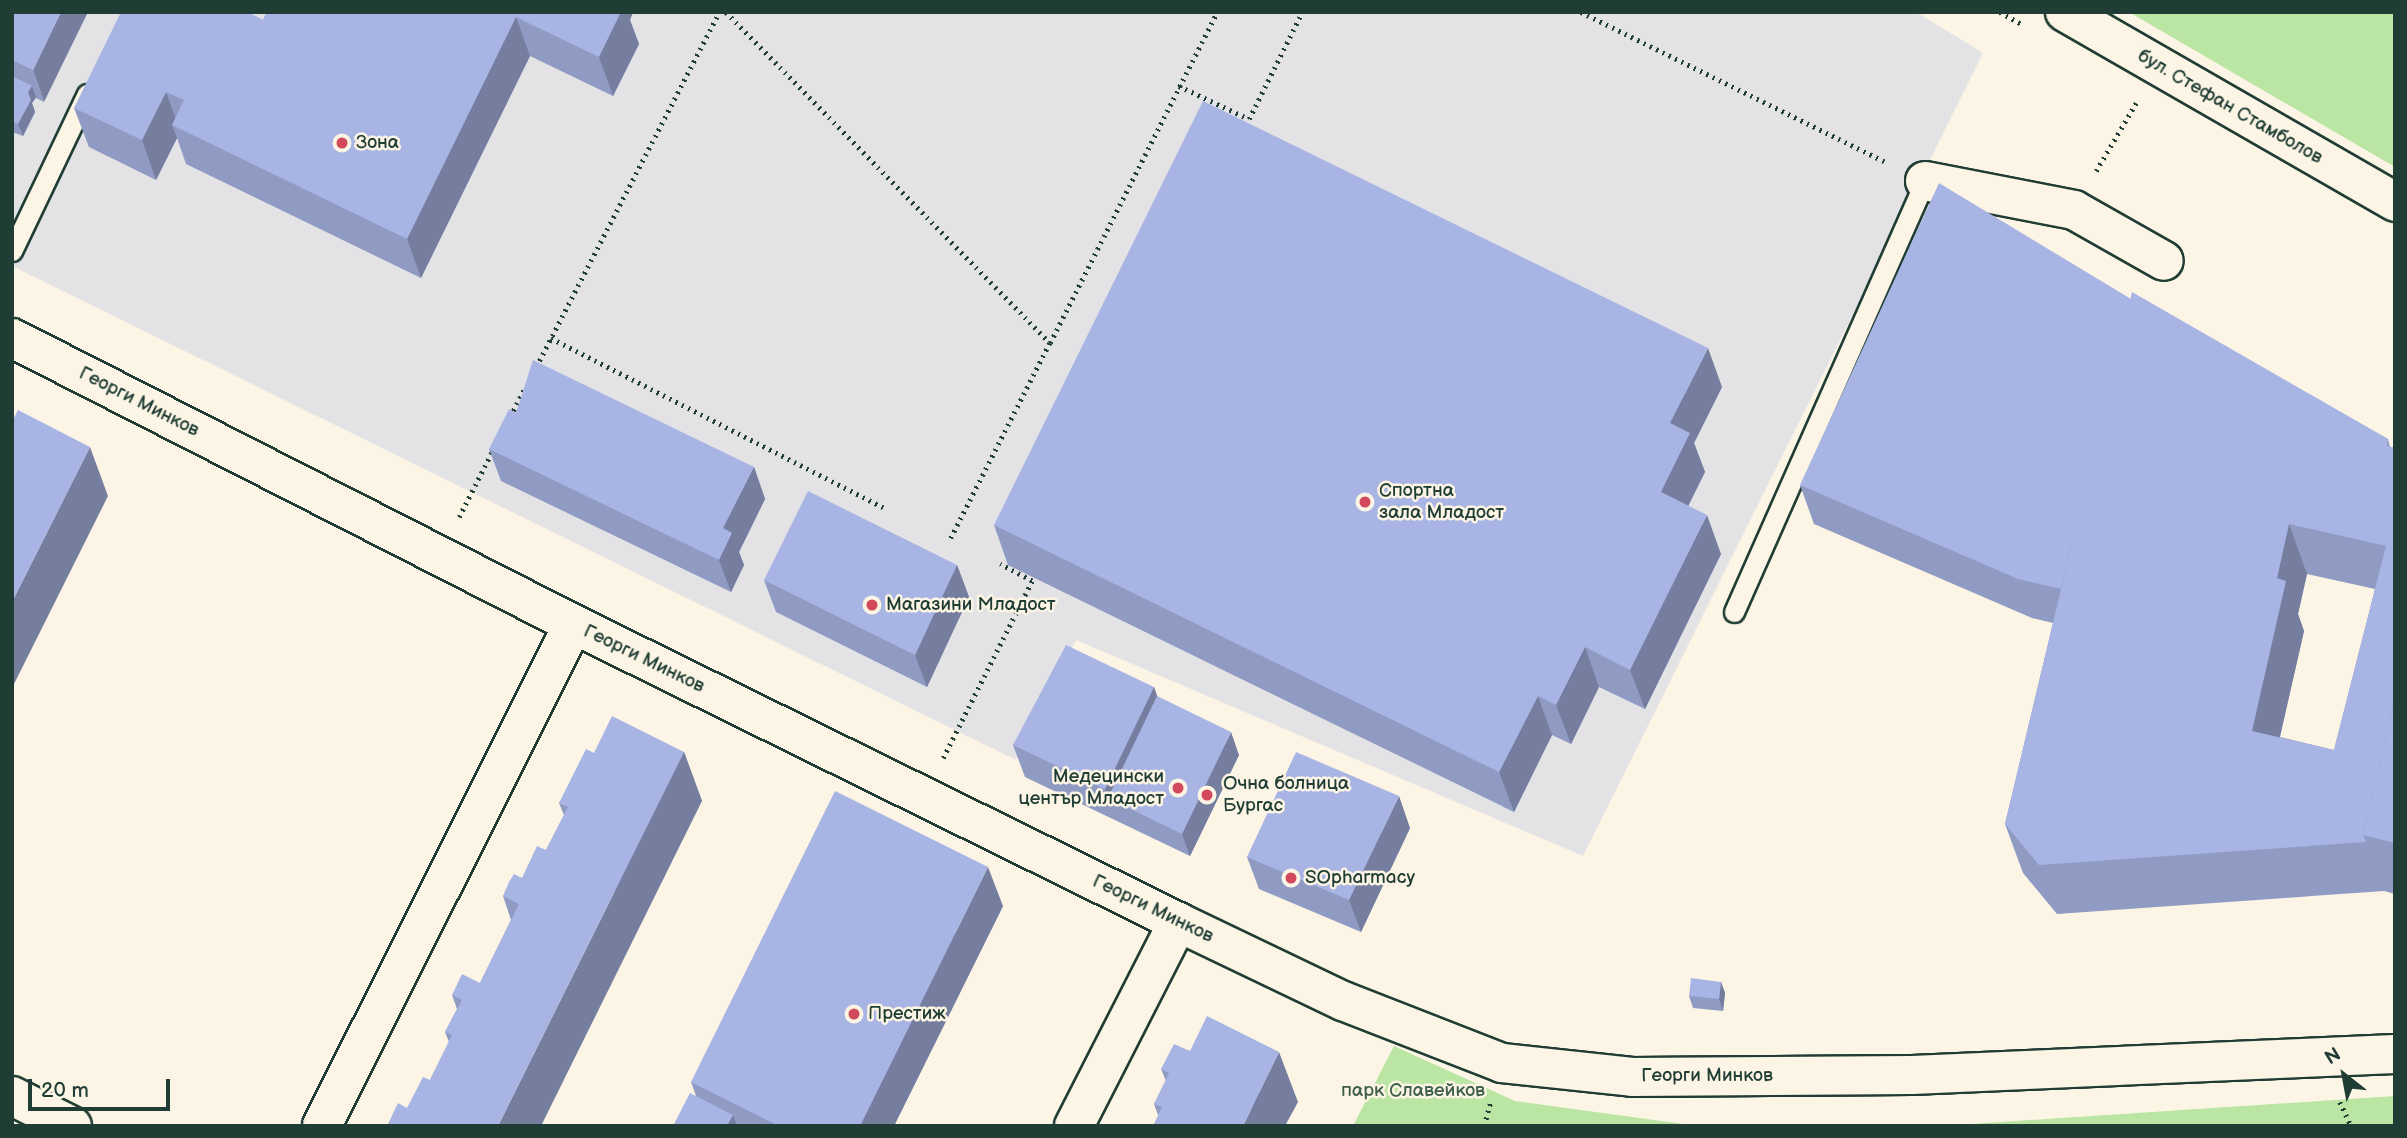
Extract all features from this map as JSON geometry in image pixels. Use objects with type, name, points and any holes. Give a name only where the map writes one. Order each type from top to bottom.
[{"type":"street","name":"бул. Стефан Стамболов","points":[[2065,12],[2395,202]]},
{"type":"street","points":[[1925,181],[2074,210],[2164,261]]},
{"type":"street","name":"Георги Минков","points":[[12,338],[573,624],[1178,922],[1343,1001],[1502,1063],[1632,1077],[1884,1075],[2395,1054]]},
{"type":"street","points":[[322,1126],[573,624]]},
{"type":"street","points":[[1074,1126],[1178,922]]},
{"type":"street","points":[[12,1096],[72,1126]]},
{"type":"lane","points":[[12,251],[98,72]]},
{"type":"lane","points":[[1734,612],[1925,181]]},
{"type":"path","points":[[532,374],[719,12]]},
{"type":"path","points":[[726,12],[1050,342]]},
{"type":"path","points":[[950,540],[1217,12]]},
{"type":"path","points":[[1179,86],[1249,119],[1302,12]]},
{"type":"path","points":[[1581,12],[1925,181]]},
{"type":"path","points":[[2074,210],[2141,93]]},
{"type":"path","points":[[551,338],[887,509]]},
{"type":"path","points":[[507,422],[526,387]]},
{"type":"path","points":[[439,555],[495,447]]},
{"type":"path","points":[[924,796],[1032,581],[1000,564]]},
{"type":"shaded area","points":[[12,12],[1916,12],[1983,53],[1583,856],[1076,640],[1016,760],[12,266]]},
{"type":"green space","points":[[2129,12],[2395,12],[2395,167]]},
{"type":"green space","name":"парк Славейков","points":[[1394,1046],[1515,1101],[1698,1126],[1353,1126]]},
{"type":"green space","points":[[2395,1096],[2395,1126],[1941,1126]]},
{"type":"building","points":[[13,12],[61,12],[33,70],[12,60]]},
{"type":"building","name":"Зона","points":[[121,12],[248,12],[263,20],[267,12],[621,12],[599,57],[516,17],[407,239],[172,125],[184,100],[166,92],[142,140],[74,108]]},
{"type":"building","points":[[12,76],[32,86],[28,92],[31,100],[18,124],[12,122]]},
{"type":"building","name":"Спортна зала Младост","points":[[1203,101],[1708,348],[1670,423],[1690,433],[1661,492],[1707,515],[1630,670],[1585,647],[1556,705],[1538,696],[1499,772],[994,525]]},
{"type":"building","points":[[1939,183],[2131,299],[2061,589],[2018,579],[1800,485]]},
{"type":"building","points":[[2132,292],[2388,439],[2387,446],[2395,448],[2395,699],[2363,835],[2366,842],[2039,865],[2005,824]],"holes":[[[2289,524],[2386,546],[2334,750],[2252,731],[2286,581],[2277,578]]]},
{"type":"building","points":[[533,360],[754,467],[723,528],[732,533],[719,560],[489,449],[509,409],[516,413]]},
{"type":"building","points":[[18,410],[90,447],[12,602],[12,422]]},
{"type":"building","name":"Магазини Mладост","points":[[808,491],[957,565],[915,655],[764,580]]},
{"type":"building","points":[[1066,645],[1154,687],[1105,789],[1013,745]]},
{"type":"building","name":"Медецински център Младост","points":[[1157,696],[1231,732],[1182,834],[1108,798]]},
{"type":"building","points":[[2395,699],[2395,843],[2363,835]]},
{"type":"building","points":[[612,716],[684,752],[498,1126],[387,1126],[398,1103],[407,1108],[423,1077],[430,1080],[452,1035],[445,1032],[462,1000],[452,995],[462,974],[480,983],[519,904],[503,896],[509,882],[514,874],[522,878],[537,846],[546,850],[568,807],[559,803],[586,749],[594,753]]},
{"type":"building","points":[[1296,752],[1399,796],[1349,900],[1247,857]]},
{"type":"building","name":"Престиж","points":[[835,791],[988,867],[860,1126],[779,1126],[691,1082]]},
{"type":"building","points":[[1691,978],[1721,982],[1719,999],[1689,996]]},
{"type":"building","points":[[1207,1016],[1279,1052],[1243,1126],[1153,1126],[1162,1107],[1154,1104],[1169,1073],[1161,1069],[1174,1044],[1190,1051]]},
{"type":"building","points":[[690,1093],[733,1115],[727,1126],[673,1126]]},
{"type":"place","name":"Зона","points":[[342,143]]},
{"type":"place","name":"Спортна зала Младост","points":[[1365,502]]},
{"type":"place","name":"Магазини Mладост","points":[[872,605]]},
{"type":"place","name":"Медецински център Младост","points":[[1178,788]]},
{"type":"place","name":"Oчна болница Бургас","points":[[1207,795]]},
{"type":"place","name":"SOpharmacy","points":[[1291,878]]},
{"type":"place","name":"Престиж","points":[[854,1014]]}]
